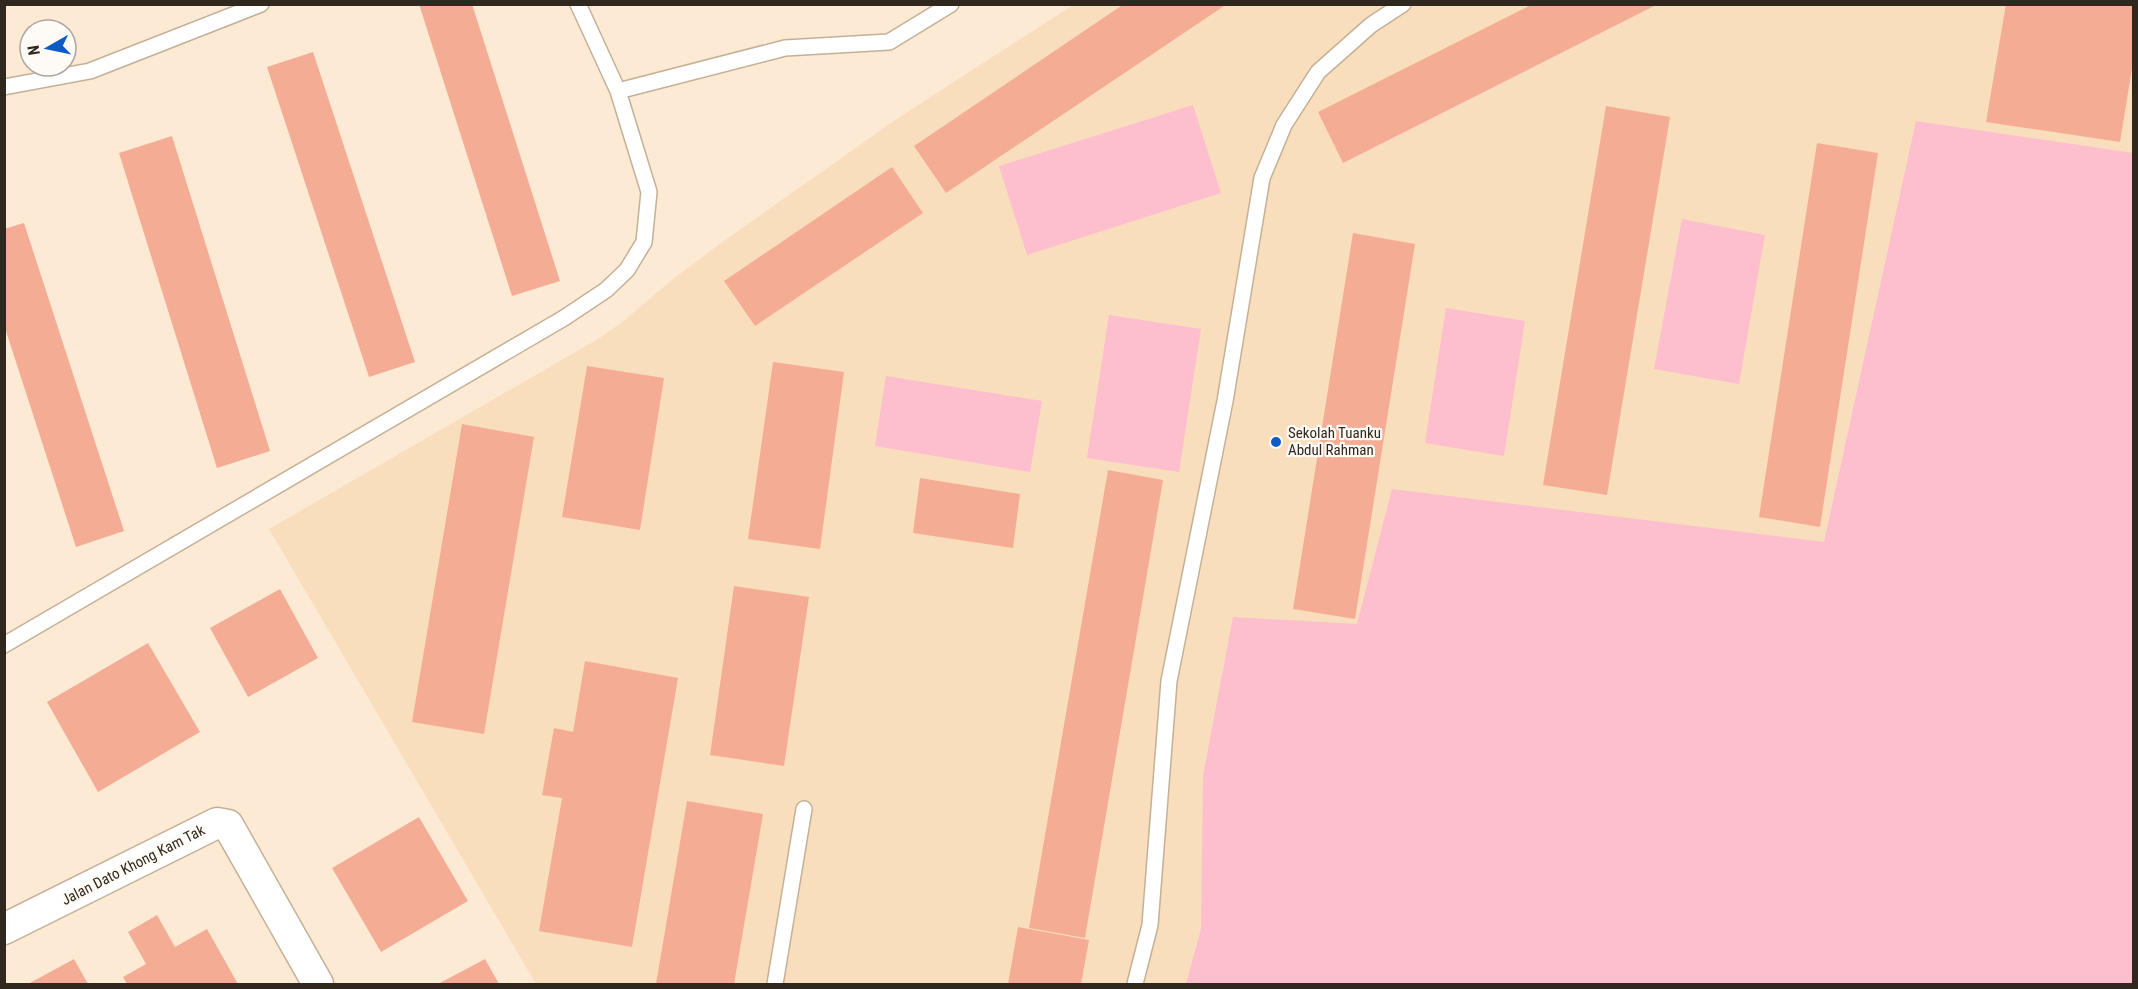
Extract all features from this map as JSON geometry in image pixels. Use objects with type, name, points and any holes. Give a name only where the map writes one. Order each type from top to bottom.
[{"type":"street","name":"Jalan Dato Khong Kam Tak","points":[[4,929],[217,823],[228,825],[318,984]]},
{"type":"lane","points":[[4,87],[90,71],[261,4]]},
{"type":"lane","points":[[4,645],[564,318],[606,290],[627,270],[644,242],[650,192],[618,91],[578,4]]},
{"type":"lane","points":[[618,91],[785,48],[888,42],[951,4]]},
{"type":"lane","points":[[1135,984],[1150,925],[1169,681],[1225,401],[1262,178],[1284,125],[1318,72],[1371,25],[1403,4]]},
{"type":"lane","points":[[775,984],[804,809]]},
{"type":"shaded area","name":"Sekolah Tuanku Abdul Rahman","points":[[1073,5],[2133,5],[2133,984],[536,984],[269,529],[598,339],[721,243],[898,118]]},
{"type":"shaded area","points":[[1193,105],[1221,193],[1027,255],[999,166]]},
{"type":"shaded area","points":[[1916,121],[2133,153],[2133,984],[1186,984],[1201,929],[1203,776],[1233,617],[1357,624],[1392,489],[1824,542]]},
{"type":"shaded area","points":[[1682,219],[1765,235],[1739,384],[1654,369]]},
{"type":"shaded area","points":[[1446,308],[1525,321],[1504,456],[1425,443]]},
{"type":"shaded area","points":[[1109,315],[1201,329],[1179,472],[1087,458]]},
{"type":"shaded area","points":[[886,376],[1042,401],[1030,472],[875,446]]},
{"type":"building","points":[[419,4],[472,4],[560,281],[512,296]]},
{"type":"building","points":[[1124,4],[1227,4],[946,193],[914,146]]},
{"type":"building","points":[[1533,4],[1658,4],[1343,163],[1318,112]]},
{"type":"building","points":[[2006,4],[2134,4],[2134,56],[2120,142],[1986,122]]},
{"type":"building","points":[[313,52],[415,362],[369,377],[267,67]]},
{"type":"building","points":[[1606,106],[1670,117],[1607,495],[1543,485]]},
{"type":"building","points":[[172,136],[270,451],[217,468],[119,153]]},
{"type":"building","points":[[1817,143],[1878,153],[1820,527],[1759,517]]},
{"type":"building","points":[[892,167],[923,213],[755,326],[724,281]]},
{"type":"building","points":[[24,223],[124,531],[76,547],[4,325],[4,229]]},
{"type":"building","points":[[1353,233],[1415,244],[1355,619],[1293,609]]},
{"type":"building","points":[[773,362],[844,372],[820,549],[748,539]]},
{"type":"building","points":[[587,366],[664,378],[640,530],[562,517]]},
{"type":"building","points":[[462,424],[534,437],[484,734],[412,722]]},
{"type":"building","points":[[1108,470],[1163,480],[1085,938],[1029,928]]},
{"type":"building","points":[[920,478],[1020,494],[1013,548],[913,533]]},
{"type":"building","points":[[734,586],[809,597],[784,766],[710,755]]},
{"type":"building","points":[[280,589],[318,658],[248,697],[210,628]]},
{"type":"building","points":[[148,643],[200,732],[98,792],[47,702]]},
{"type":"building","points":[[585,661],[678,678],[632,947],[539,931],[562,798],[542,795],[554,728],[573,732]]},
{"type":"building","points":[[687,801],[763,814],[734,984],[656,984]]},
{"type":"building","points":[[419,817],[468,901],[381,952],[332,868]]},
{"type":"building","points":[[157,915],[175,947],[207,929],[238,984],[127,984],[123,977],[146,964],[128,932]]},
{"type":"building","points":[[1018,927],[1089,940],[1081,984],[1008,984]]},
{"type":"building","points":[[74,959],[88,984],[28,984]]},
{"type":"building","points":[[485,959],[499,984],[438,984]]},
{"type":"place","name":"Sekolah Tuanku Abdul Rahman","points":[[1276,442]]}]
